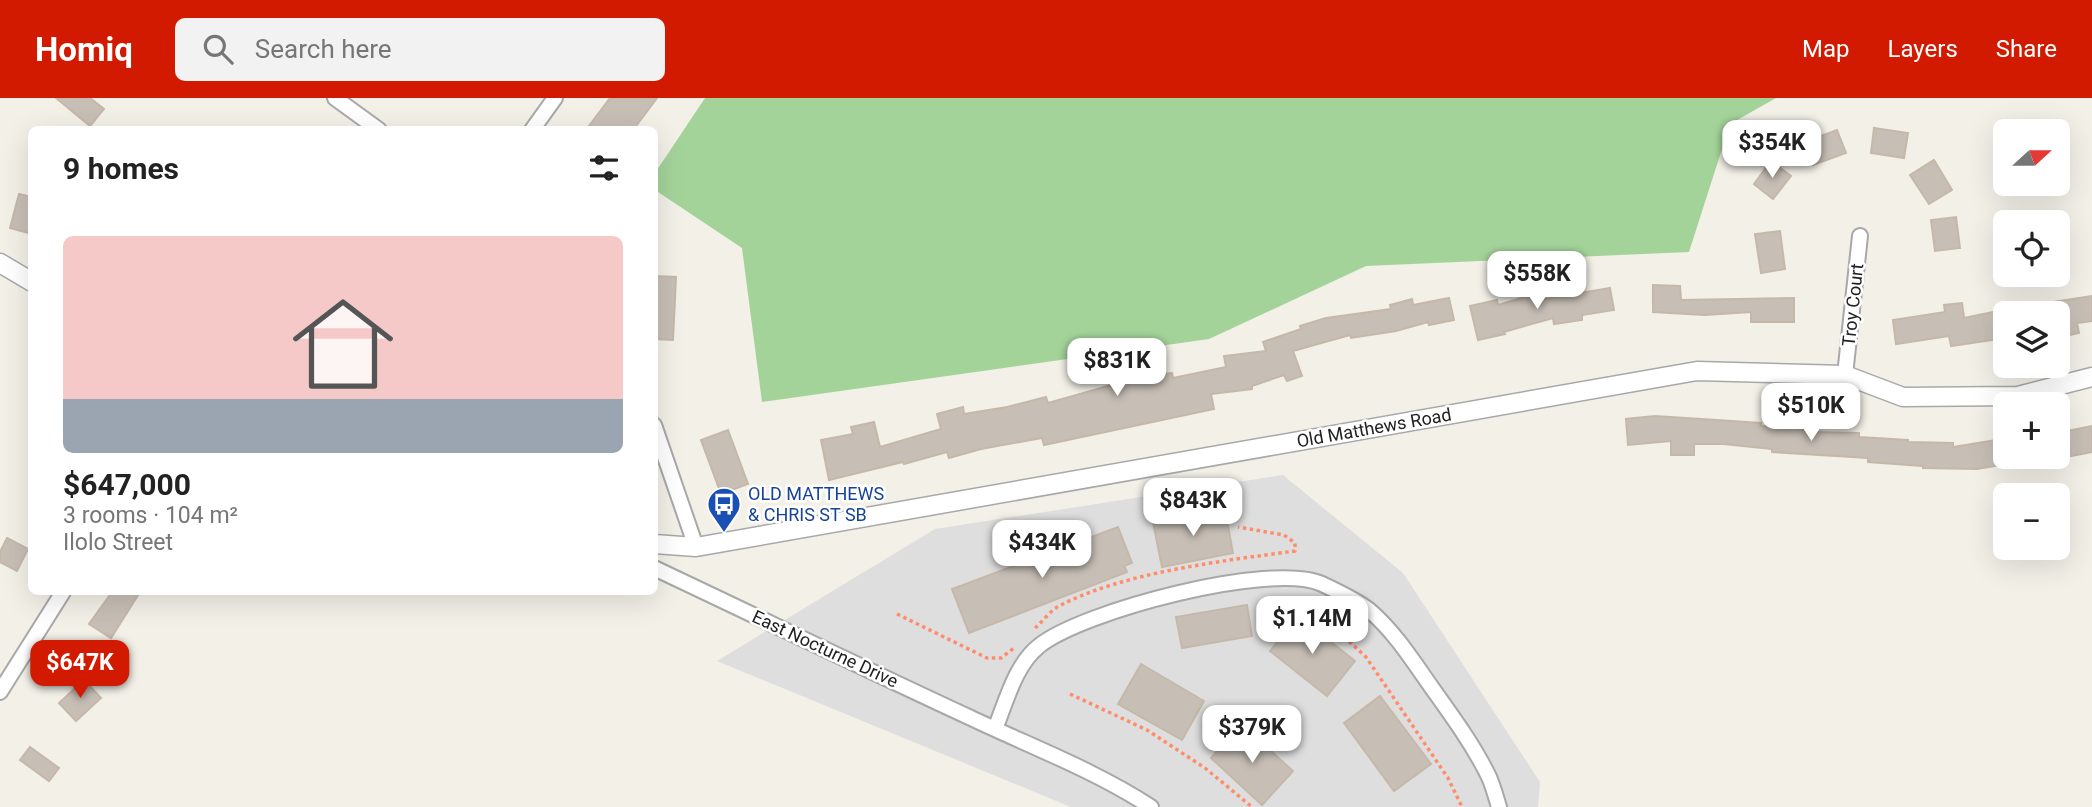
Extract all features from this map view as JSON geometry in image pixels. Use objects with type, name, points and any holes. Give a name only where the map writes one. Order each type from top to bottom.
[{"type":"street","points":[[335,98],[374,126]]},
{"type":"street","points":[[536,126],[555,98]]},
{"type":"street","name":"Troy Court","points":[[1845,375],[1860,236]]},
{"type":"street","points":[[0,263],[28,280]]},
{"type":"street","name":"Old Matthews Road","points":[[658,544],[696,547],[1697,371],[1845,375],[1903,397],[2018,396],[2092,377]]},
{"type":"street","points":[[658,437],[696,547]]},
{"type":"street","name":"East Nocturne Drive","points":[[658,570],[1066,760],[1127,791],[1151,807]]},
{"type":"street","points":[[995,729],[1022,665],[1039,646],[1066,630],[1137,604],[1187,591],[1261,578],[1294,578],[1320,583],[1368,610],[1403,646],[1489,778],[1499,807]]},
{"type":"street","points":[[0,692],[61,595]]},
{"type":"path","points":[[1030,634],[1056,608],[1088,594],[1151,575],[1295,551],[1295,543],[1284,535],[1238,527]]},
{"type":"path","points":[[1270,608],[1316,611],[1366,657],[1448,778],[1462,807]]},
{"type":"path","points":[[897,614],[987,658],[1001,658],[1021,643]]},
{"type":"path","points":[[1070,694],[1147,730],[1205,768],[1252,807]]},
{"type":"shaded area","points":[[1283,475],[1403,573],[1540,782],[1538,807],[1071,807],[717,661],[935,529]]},
{"type":"green space","points":[[705,98],[1776,98],[1730,124],[1689,252],[1366,266],[1209,339],[762,402],[742,248],[658,192],[658,168]]},
{"type":"building","points":[[56,98],[90,98],[104,109],[90,126]]},
{"type":"building","points":[[610,98],[657,98],[636,126],[589,126]]},
{"type":"building","points":[[1874,128],[1908,133],[1904,158],[1871,153]]},
{"type":"building","points":[[1837,130],[1846,153],[1813,165],[1804,142]]},
{"type":"building","points":[[1934,160],[1952,190],[1929,204],[1910,175]]},
{"type":"building","points":[[1771,161],[1791,176],[1773,199],[1754,184]]},
{"type":"building","points":[[19,194],[28,196],[28,233],[10,228]]},
{"type":"building","points":[[1956,217],[1960,248],[1935,251],[1931,220]]},
{"type":"building","points":[[1780,231],[1785,269],[1761,273],[1755,234]]},
{"type":"building","points":[[658,276],[676,277],[673,340],[658,339]]},
{"type":"building","points":[[1653,285],[1680,286],[1681,300],[1794,298],[1794,322],[1751,322],[1751,312],[1705,315],[1653,312]]},
{"type":"building","points":[[1610,288],[1614,310],[1582,315],[1582,320],[1554,324],[1553,318],[1478,340],[1470,306],[1497,300],[1498,305],[1538,293],[1540,300]]},
{"type":"building","points":[[2092,296],[2092,321],[2077,323],[2079,333],[2070,335],[2070,301],[2060,301]]},
{"type":"building","points":[[1449,298],[1454,320],[1429,325],[1428,322],[1396,331],[1351,338],[1350,335],[1293,351],[1302,376],[1287,381],[1284,375],[1252,386],[1252,389],[1211,394],[1214,409],[1044,445],[1042,438],[949,458],[947,452],[829,480],[821,440],[853,434],[851,427],[874,422],[880,447],[941,429],[937,414],[963,407],[964,414],[1046,397],[1048,403],[1129,380],[1172,373],[1173,378],[1226,367],[1224,356],[1266,351],[1263,342],[1301,329],[1300,326],[1326,318],[1391,309],[1390,305],[1412,299],[1413,305]]},
{"type":"building","points":[[1962,303],[1964,318],[1993,312],[1993,340],[1951,346],[1949,336],[1896,344],[1893,320],[1945,312],[1944,305]]},
{"type":"building","points":[[1655,416],[1761,423],[1761,426],[1812,428],[1812,432],[1859,433],[1859,437],[1953,443],[1953,447],[1993,441],[1993,466],[1977,469],[1923,468],[1868,462],[1868,458],[1772,452],[1772,449],[1723,444],[1694,444],[1694,455],[1671,455],[1671,441],[1628,445],[1626,419]]},
{"type":"building","points":[[2092,426],[2092,452],[2071,456],[2070,430]]},
{"type":"building","points":[[728,430],[748,484],[721,494],[701,440]]},
{"type":"building","points":[[1225,509],[1233,553],[1162,567],[1153,522]]},
{"type":"building","points":[[1118,527],[1132,563],[1124,566],[1127,572],[969,633],[952,589]]},
{"type":"building","points":[[7,538],[28,549],[17,571],[0,562],[0,552]]},
{"type":"building","points":[[110,595],[138,595],[111,638],[89,624]]},
{"type":"building","points":[[1247,605],[1252,636],[1182,648],[1176,617]]},
{"type":"building","points":[[1298,616],[1355,661],[1327,696],[1270,651]]},
{"type":"building","points":[[1141,664],[1204,701],[1182,740],[1118,704]]},
{"type":"building","points":[[84,680],[101,698],[76,721],[59,703]]},
{"type":"building","points":[[1380,696],[1431,764],[1394,791],[1344,723]]},
{"type":"building","points":[[1241,724],[1293,771],[1262,805],[1211,758]]},
{"type":"building","points":[[30,747],[59,768],[49,781],[20,760]]},
{"type":"place","name":"OLD MATTHEWS & CHRIS ST SB","points":[[724,534]]}]
